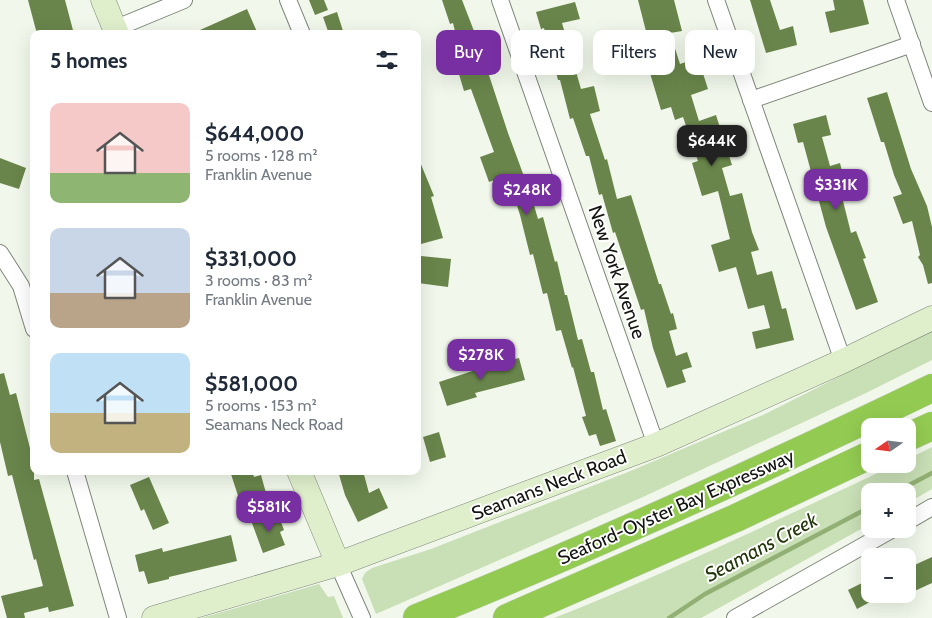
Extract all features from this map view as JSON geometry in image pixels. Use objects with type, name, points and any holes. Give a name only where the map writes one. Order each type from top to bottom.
[{"type":"highway","name":"Seaford-Oyster Bay Expressway","points":[[417,618],[722,488],[932,388]]},
{"type":"highway","points":[[916,433],[932,426]]},
{"type":"highway","name":"Seaford-Oyster Bay Expressway","points":[[507,618],[736,518],[861,459]]},
{"type":"street","points":[[103,0],[116,30]]},
{"type":"street","points":[[118,30],[184,0]]},
{"type":"street","points":[[288,0],[300,30]]},
{"type":"street","name":"New York Avenue","points":[[500,0],[656,445]]},
{"type":"street","points":[[716,0],[843,360]]},
{"type":"street","points":[[896,0],[932,103]]},
{"type":"street","points":[[751,100],[912,44]]},
{"type":"street","points":[[0,253],[21,286],[30,316]]},
{"type":"street","name":"Seamans Neck Road","points":[[154,618],[338,564],[656,445],[932,318]]},
{"type":"street","points":[[76,475],[118,618]]},
{"type":"street","points":[[301,475],[362,618]]},
{"type":"street","points":[[916,516],[932,507]]},
{"type":"street","points":[[735,618],[877,538]]},
{"type":"green space","points":[[932,330],[932,360],[866,393],[643,497],[376,614],[362,579],[365,573],[372,568],[431,549],[628,472],[765,414]]},
{"type":"green space","points":[[932,447],[932,489],[916,498],[916,483],[861,483],[861,529],[701,618],[554,618],[683,563],[878,473],[916,473],[916,455]]},
{"type":"green space","points":[[319,584],[328,597],[334,596],[343,618],[201,618]]},
{"type":"building","points":[[28,0],[65,0],[73,30],[36,30]]},
{"type":"building","points":[[309,0],[324,0],[328,10],[315,15]]},
{"type":"building","points":[[442,0],[462,0],[474,30],[455,30],[453,23],[450,24]]},
{"type":"building","points":[[638,0],[674,0],[682,31],[646,30]]},
{"type":"building","points":[[750,0],[770,0],[780,30],[793,26],[797,45],[766,53]]},
{"type":"building","points":[[833,0],[863,0],[869,24],[830,33],[825,12],[835,10]]},
{"type":"building","points":[[575,2],[580,19],[562,23],[564,30],[545,30],[544,28],[541,29],[536,12]]},
{"type":"building","points":[[247,9],[256,30],[200,30]]},
{"type":"building","points":[[337,12],[343,30],[328,30],[323,17]]},
{"type":"building","points":[[675,48],[680,64],[685,62],[685,75],[703,75],[708,89],[691,95],[699,121],[716,115],[732,165],[722,168],[730,196],[742,193],[752,232],[759,250],[751,252],[757,275],[772,271],[782,309],[786,308],[794,340],[756,349],[752,332],[770,328],[764,305],[748,309],[736,267],[719,272],[711,245],[730,239],[718,191],[702,196],[692,163],[698,161],[683,117],[675,120],[671,107],[661,110],[651,75],[675,75]]},
{"type":"building","points":[[459,75],[489,75],[508,133],[526,178],[538,219],[543,217],[555,262],[557,261],[565,295],[567,295],[578,340],[582,339],[591,372],[594,372],[603,410],[606,409],[616,441],[600,446],[596,434],[589,436],[582,417],[586,416],[573,367],[561,330],[556,331],[547,293],[543,294],[533,254],[530,255],[507,175],[489,182],[480,157],[494,152],[471,89],[464,91]]},
{"type":"building","points":[[557,75],[577,75],[581,89],[594,86],[600,111],[590,114],[605,160],[607,159],[617,199],[631,195],[659,284],[661,284],[671,314],[673,313],[677,329],[669,331],[676,356],[687,352],[692,367],[682,370],[686,382],[667,388],[653,348],[644,309],[641,310],[615,232],[613,233],[602,194],[599,195],[589,156],[586,156],[573,118],[570,119],[560,80],[558,80]]},
{"type":"building","points":[[887,92],[911,169],[927,206],[932,227],[932,283],[928,284],[923,265],[918,257],[920,255],[912,221],[903,224],[893,197],[902,194],[884,142],[881,142],[867,98]]},
{"type":"building","points":[[826,115],[831,135],[822,137],[830,166],[840,163],[845,184],[839,185],[851,233],[856,231],[866,258],[863,259],[878,302],[856,310],[826,227],[803,142],[798,143],[793,124]]},
{"type":"building","points":[[0,158],[26,168],[19,189],[0,183]]},
{"type":"building","points":[[421,164],[434,196],[431,197],[443,238],[421,244]]},
{"type":"building","points":[[421,256],[451,259],[448,287],[421,283]]},
{"type":"building","points":[[519,358],[525,380],[475,393],[477,397],[447,406],[439,382]]},
{"type":"building","points":[[4,373],[10,395],[16,393],[30,448],[30,475],[34,475],[34,480],[39,479],[74,606],[49,612],[48,607],[24,613],[25,618],[7,618],[1,596],[43,586],[36,559],[34,560],[12,475],[8,476],[0,442],[0,374]]},
{"type":"building","points":[[439,432],[446,457],[430,462],[423,437]]},
{"type":"building","points":[[231,475],[253,475],[254,477],[261,475],[266,493],[240,502]]},
{"type":"building","points":[[339,475],[364,475],[369,493],[379,488],[388,508],[358,522],[345,495]]},
{"type":"building","points":[[149,477],[169,523],[153,530],[144,509],[141,511],[130,485]]},
{"type":"building","points":[[278,514],[284,530],[280,532],[285,545],[263,553],[252,523]]},
{"type":"building","points":[[231,535],[237,561],[169,577],[169,579],[148,584],[144,571],[139,572],[135,555],[162,548],[163,552]]},
{"type":"building","points":[[932,557],[932,583],[916,590],[916,564]]},
{"type":"building","points":[[861,584],[861,603],[868,603],[857,609],[848,590]]},
{"type":"waterway","name":"Seamans Creek","points":[[913,483],[932,473]]},
{"type":"waterway","name":"Seamans Creek","points":[[669,618],[705,594],[861,512]]}]
